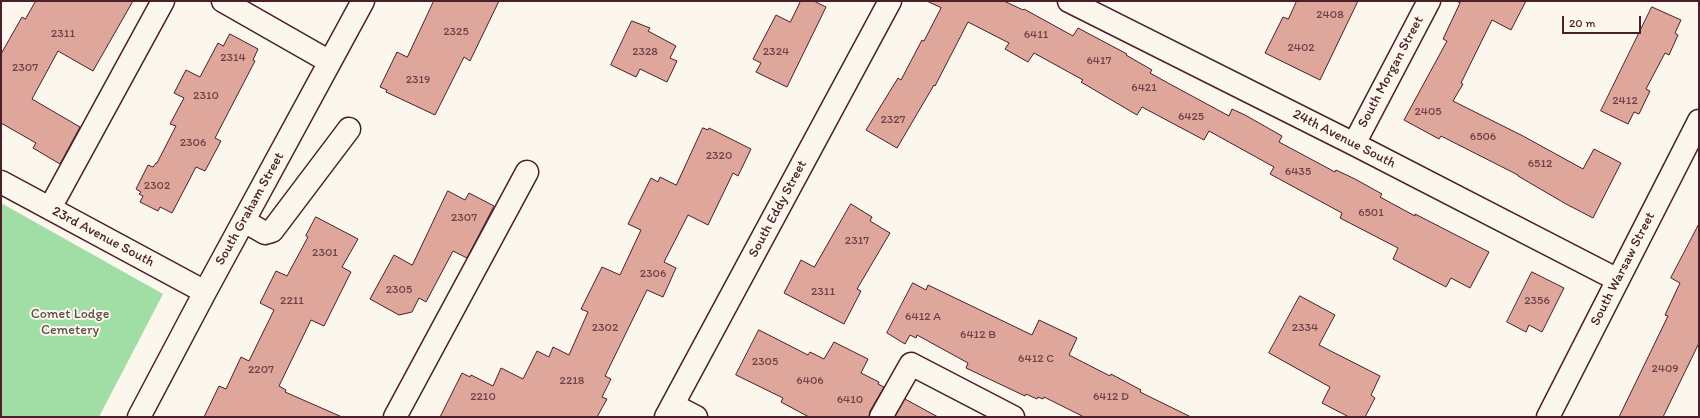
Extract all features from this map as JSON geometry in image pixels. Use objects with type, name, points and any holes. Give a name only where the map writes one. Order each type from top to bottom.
[{"type":"street","points":[[50,208],[163,1]]},
{"type":"street","points":[[223,1],[330,62]]},
{"type":"street","name":"South Graham Street","points":[[139,417],[363,1]]},
{"type":"street","name":"South Eddy Street","points":[[669,411],[890,1]]},
{"type":"street","name":"24th Avenue South","points":[[1069,1],[1354,144],[1618,280]]},
{"type":"street","name":"South Morgan Street","points":[[1354,144],[1429,1]]},
{"type":"street","name":"South Warsaw Street","points":[[1548,417],[1699,121]]},
{"type":"street","points":[[244,221],[265,233],[272,231],[349,130]]},
{"type":"street","points":[[395,417],[527,172]]},
{"type":"street","name":"23rd Avenue South","points":[[1,182],[205,292]]},
{"type":"street","points":[[881,417],[911,364],[1013,417]]},
{"type":"street","points":[[669,411],[696,417]]},
{"type":"green space","name":"Comet Lodge Cemetery","points":[[1,203],[163,294],[99,417],[1,417]]},
{"type":"building","points":[[36,1],[133,1],[93,71],[58,51],[32,99],[80,127],[60,164],[33,148],[36,143],[1,123],[1,54],[22,17],[25,19]]},
{"type":"building","points":[[434,1],[499,1],[470,61],[464,57],[435,115],[386,92],[387,90],[380,87],[397,52],[407,57]]},
{"type":"building","points":[[801,1],[814,1],[826,7],[787,87],[756,72],[761,63],[753,59],[776,15],[790,22]]},
{"type":"building","points":[[927,1],[1004,1],[1023,10],[1024,9],[1073,36],[1078,28],[1127,54],[1126,55],[1152,70],[1150,73],[1168,83],[1229,116],[1232,109],[1245,115],[1282,136],[1279,142],[1335,172],[1336,170],[1355,179],[1382,194],[1380,197],[1489,252],[1470,288],[1451,278],[1446,287],[1393,259],[1398,248],[1340,218],[1342,213],[1270,174],[1274,167],[1209,131],[1204,140],[1142,107],[1137,115],[1081,82],[1083,80],[1034,53],[1028,62],[1005,49],[1009,43],[968,22],[935,86],[934,85],[897,148],[866,130],[898,78],[901,80],[941,8]]},
{"type":"building","points":[[1297,1],[1358,1],[1320,80],[1265,53],[1283,17],[1288,19]]},
{"type":"building","points":[[1456,1],[1526,1],[1511,30],[1492,20],[1461,83],[1463,84],[1453,101],[1523,136],[1583,169],[1594,149],[1621,163],[1593,218],[1566,204],[1518,175],[1441,136],[1439,139],[1404,120],[1447,41],[1443,39],[1460,3]]},
{"type":"building","points":[[1652,7],[1681,20],[1675,33],[1678,35],[1669,55],[1665,53],[1646,89],[1650,91],[1639,114],[1634,112],[1628,124],[1601,111]]},
{"type":"building","points":[[632,21],[650,28],[648,31],[676,46],[670,58],[677,61],[667,82],[640,69],[636,77],[611,65]]},
{"type":"building","points":[[230,34],[258,49],[253,60],[255,61],[215,138],[221,141],[205,171],[196,167],[172,213],[160,207],[158,211],[140,202],[143,196],[139,194],[141,192],[136,189],[148,165],[153,167],[157,163],[176,126],[170,124],[184,98],[174,93],[186,70],[200,77],[218,43],[223,46]]},
{"type":"building","points":[[703,128],[708,130],[709,128],[751,149],[738,176],[733,173],[708,225],[688,215],[664,262],[676,268],[663,297],[647,290],[605,376],[611,379],[602,397],[607,399],[597,417],[440,417],[462,373],[470,377],[471,375],[493,386],[501,368],[523,379],[537,351],[549,357],[553,347],[569,355],[588,312],[581,309],[602,267],[620,275],[641,230],[628,224],[651,178],[658,182],[660,177],[676,185]]},
{"type":"building","points":[[448,191],[465,200],[469,193],[494,206],[467,258],[453,251],[426,302],[419,298],[412,312],[399,315],[370,299],[394,255],[412,265]]},
{"type":"building","points":[[851,204],[872,217],[870,221],[890,233],[857,289],[861,291],[844,324],[784,293],[801,260],[814,267]]},
{"type":"building","points":[[316,217],[358,239],[342,267],[351,272],[324,326],[311,320],[279,386],[286,390],[285,392],[342,417],[204,417],[219,386],[226,389],[241,357],[249,361],[274,310],[260,303],[276,271],[287,276],[308,237],[306,236]]},
{"type":"building","points":[[1699,224],[1699,343],[1663,417],[1619,417],[1668,316],[1665,315],[1680,283],[1671,278]]},
{"type":"building","points":[[1532,272],[1564,288],[1542,332],[1529,325],[1526,332],[1507,322]]},
{"type":"building","points":[[913,283],[926,290],[928,285],[1032,335],[1039,320],[1077,338],[1069,355],[1110,376],[1111,374],[1141,390],[1140,392],[1191,417],[1084,417],[1044,397],[1043,399],[1038,397],[1037,399],[1026,394],[1025,396],[966,368],[968,363],[917,335],[916,338],[910,335],[905,344],[887,333]]},
{"type":"building","points":[[1300,296],[1335,315],[1319,345],[1380,376],[1371,395],[1375,398],[1365,417],[1349,417],[1322,403],[1330,387],[1269,353]]},
{"type":"building","points":[[759,330],[808,355],[810,352],[824,359],[834,342],[868,359],[861,373],[879,382],[878,384],[884,387],[870,411],[869,417],[809,417],[781,402],[783,398],[736,375]]},
{"type":"building","points":[[905,399],[938,417],[895,417]]}]
